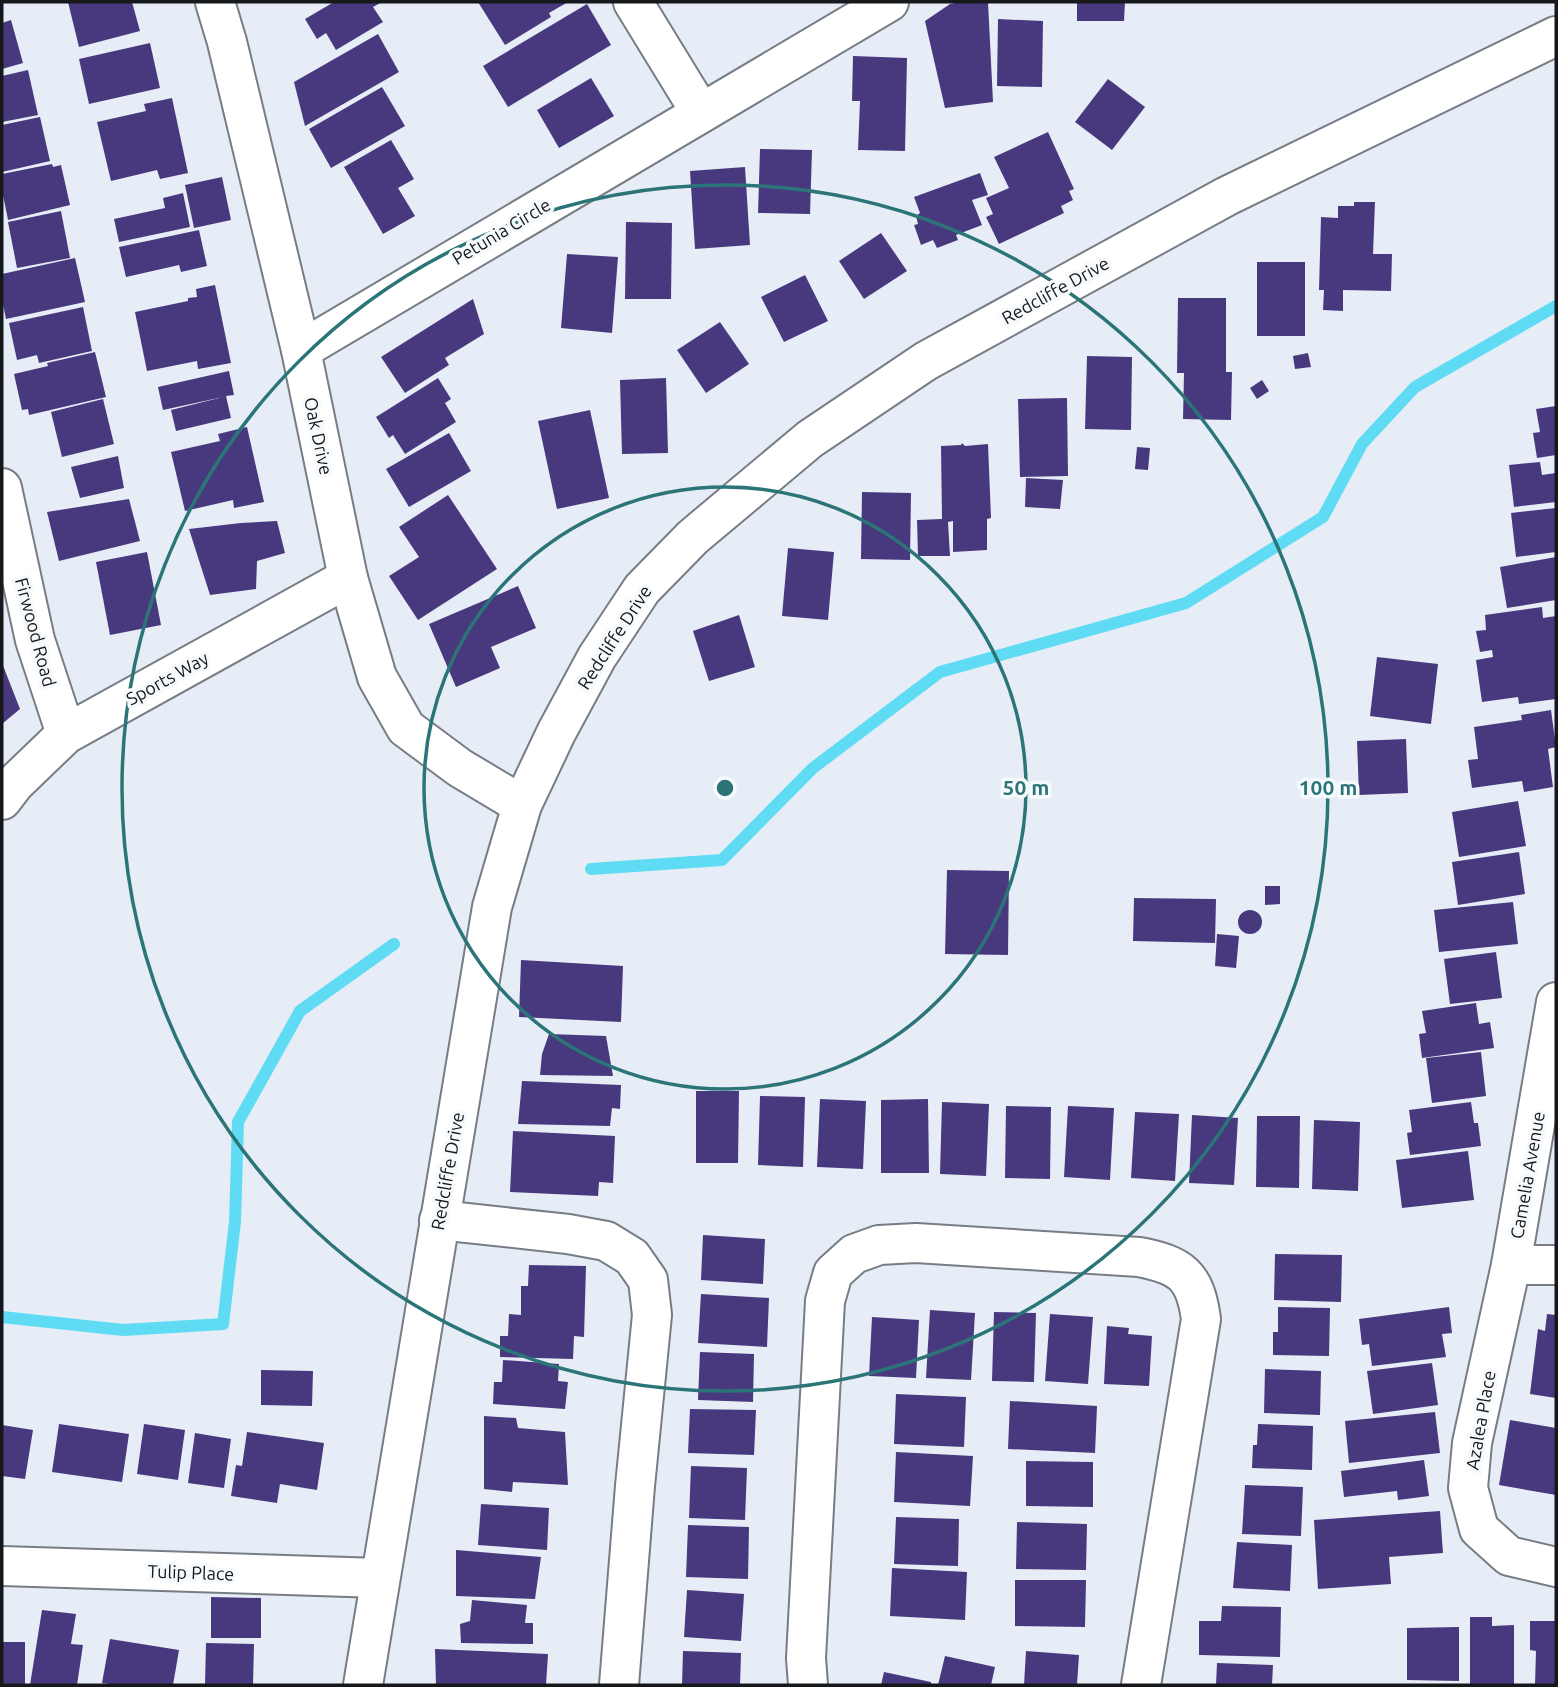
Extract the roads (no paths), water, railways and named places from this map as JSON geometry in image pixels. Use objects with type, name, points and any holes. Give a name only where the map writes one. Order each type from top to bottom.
[{"type":"street","name":"Oak Drive","points":[[215,2],[301,350],[348,578],[377,677],[406,728],[460,768],[522,806]]},
{"type":"street","points":[[633,2],[701,113]]},
{"type":"street","name":"Petunia Circle","points":[[301,350],[888,2]]},
{"type":"street","name":"Redcliffe Drive","points":[[363,1685],[492,906],[522,806],[597,657],[642,589],[693,537],[810,439],[926,361],[1227,195],[1556,36]]},
{"type":"street","name":"Firwood Road","points":[[2,488],[35,640],[66,734]]},
{"type":"street","name":"Sports Way","points":[[2,800],[15,783],[66,734],[348,578]]},
{"type":"street","name":"Camelia Avenue","points":[[1511,1265],[1556,1002]]},
{"type":"street","points":[[439,1220],[568,1234],[606,1241],[632,1257],[648,1280],[652,1315],[619,1685]]},
{"type":"street","points":[[808,1685],[806,1658],[825,1301],[834,1273],[854,1254],[879,1245],[916,1243],[1139,1257],[1166,1262],[1184,1276],[1197,1293],[1201,1319],[1141,1685]]},
{"type":"street","points":[[1511,1265],[1556,1265]]},
{"type":"street","name":"Azalea Place","points":[[1511,1265],[1472,1443],[1468,1488],[1479,1529],[1509,1556],[1556,1567]]},
{"type":"street","name":"Tulip Place","points":[[2,1566],[380,1578]]},
{"type":"waterway","points":[[591,869],[722,860],[813,768],[940,672],[1186,603],[1323,517],[1362,444],[1415,387],[1556,306]]},
{"type":"waterway","points":[[2,1317],[123,1330],[223,1324],[235,1222],[238,1122],[300,1011],[394,944]]}]
